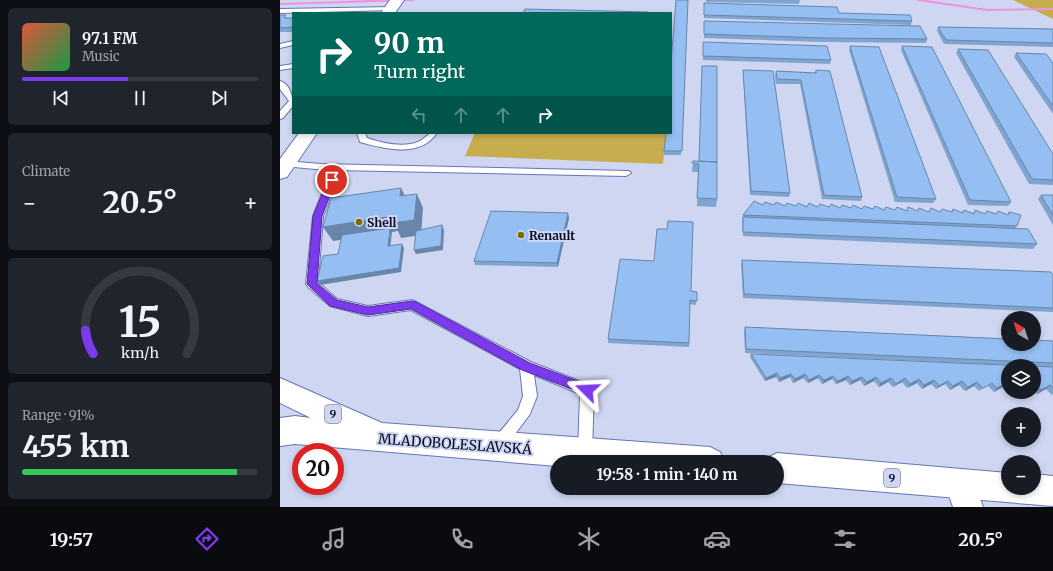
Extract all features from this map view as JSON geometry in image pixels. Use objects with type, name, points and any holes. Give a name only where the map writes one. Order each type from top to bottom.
[{"type":"main road","points":[[283,169],[307,134]]},
{"type":"main road","name":"9","points":[[280,390],[386,439]]},
{"type":"main road","name":"MLADOBOLESLAVSKÁ","points":[[285,429],[386,439],[622,455]]},
{"type":"main road","name":"9","points":[[784,469],[964,496],[1001,489]]},
{"type":"main road","points":[[1041,490],[1053,491]]},
{"type":"lane","points":[[280,11],[393,6]]},
{"type":"lane","points":[[280,46],[292,43]]},
{"type":"lane","points":[[280,68],[292,66]]},
{"type":"lane","points":[[280,83],[292,101]]},
{"type":"lane","points":[[280,116],[292,103]]},
{"type":"lane","points":[[361,134],[363,140],[382,146],[416,147],[430,138],[432,134]]},
{"type":"lane","points":[[330,167],[332,180],[318,216],[312,284],[334,303],[368,311],[412,305],[526,366],[587,390],[585,452]]},
{"type":"lane","points":[[283,169],[330,167],[626,172]]},
{"type":"lane","points":[[496,447],[523,414],[530,396],[526,366]]},
{"type":"shaded area","points":[[1013,0],[1053,0],[1053,19]]},
{"type":"shaded area","points":[[475,134],[666,134],[663,164],[465,156]]},
{"type":"building","points":[[676,0],[688,0],[682,151],[664,151],[666,134],[672,134],[672,50]]},
{"type":"building","points":[[704,3],[837,7],[839,13],[910,15],[912,21],[704,15]]},
{"type":"building","points":[[525,9],[648,12],[524,12]]},
{"type":"building","points":[[280,15],[286,15],[284,18],[292,18],[292,27],[280,28]]},
{"type":"building","points":[[704,21],[920,26],[927,39],[825,38],[704,34]]},
{"type":"building","points":[[938,27],[1053,29],[1053,43],[946,40]]},
{"type":"building","points":[[703,42],[827,46],[831,60],[703,56]]},
{"type":"building","points":[[850,46],[879,47],[936,199],[897,197]]},
{"type":"building","points":[[902,46],[932,47],[1011,202],[970,200]]},
{"type":"building","points":[[958,49],[988,50],[1053,154],[1053,180],[1032,179]]},
{"type":"building","points":[[1016,53],[1046,54],[1053,63],[1053,106]]},
{"type":"building","points":[[702,66],[717,66],[717,162],[699,161]]},
{"type":"building","points":[[743,70],[773,71],[790,193],[751,191]]},
{"type":"building","points":[[816,70],[830,71],[862,197],[824,195],[801,80],[777,79],[776,71],[816,73]]},
{"type":"building","points":[[693,161],[717,162],[717,199],[697,198],[699,164],[692,163]]},
{"type":"building","points":[[401,188],[400,196],[417,194],[414,220],[393,223],[394,216],[323,227],[331,198]]},
{"type":"building","points":[[1041,195],[1053,195],[1053,215]]},
{"type":"building","points":[[754,201],[763,205],[765,202],[774,205],[776,202],[785,206],[787,203],[796,206],[798,203],[807,207],[809,203],[818,207],[820,204],[829,207],[831,204],[840,208],[842,205],[851,208],[853,205],[862,209],[864,206],[873,209],[875,206],[884,210],[886,207],[895,210],[897,207],[907,211],[908,207],[918,211],[919,208],[929,212],[931,208],[940,212],[942,209],[952,212],[953,209],[963,213],[964,210],[974,214],[975,210],[985,214],[987,211],[996,214],[998,211],[1008,215],[1009,212],[1021,215],[1017,226],[743,215]]},
{"type":"building","points":[[491,211],[568,213],[557,263],[474,261]]},
{"type":"building","points":[[743,217],[1028,229],[1037,244],[743,232]]},
{"type":"building","points":[[668,221],[693,222],[691,291],[697,292],[697,301],[690,300],[689,343],[608,339],[620,259],[654,261],[657,229],[667,229]]},
{"type":"building","points":[[442,225],[441,246],[414,250],[416,231]]},
{"type":"building","points":[[390,228],[388,246],[402,244],[399,268],[317,281],[323,256],[338,254],[342,235]]},
{"type":"building","points":[[742,260],[1051,272],[1053,275],[1053,308],[744,294]]},
{"type":"building","points":[[745,327],[1001,339],[1001,351],[1041,351],[1041,340],[1053,341],[1053,363],[1041,362],[1041,359],[1001,359],[1001,361],[746,349]]},
{"type":"building","points":[[751,354],[1001,365],[1001,386],[997,388],[992,383],[983,388],[977,382],[968,387],[962,381],[953,386],[948,381],[939,386],[934,380],[924,385],[919,379],[910,384],[905,378],[896,384],[891,378],[881,383],[876,377],[867,382],[862,377],[852,381],[848,376],[838,381],[833,376],[824,380],[819,375],[809,380],[805,374],[795,379],[791,374],[780,378],[777,373],[766,378]]},
{"type":"building","points":[[1041,366],[1053,367],[1053,388],[1050,385],[1041,390]]},
{"type":"waterway","points":[[280,4],[413,0]]},
{"type":"waterway","points":[[918,0],[987,10],[1053,9]]},
{"type":"place","name":"Shell","points":[[359,222]]},
{"type":"place","name":"Renault","points":[[521,235]]},
{"type":"route","points":[[332,180],[318,216],[312,284],[334,303],[368,311],[412,305],[526,366],[587,390]]}]
